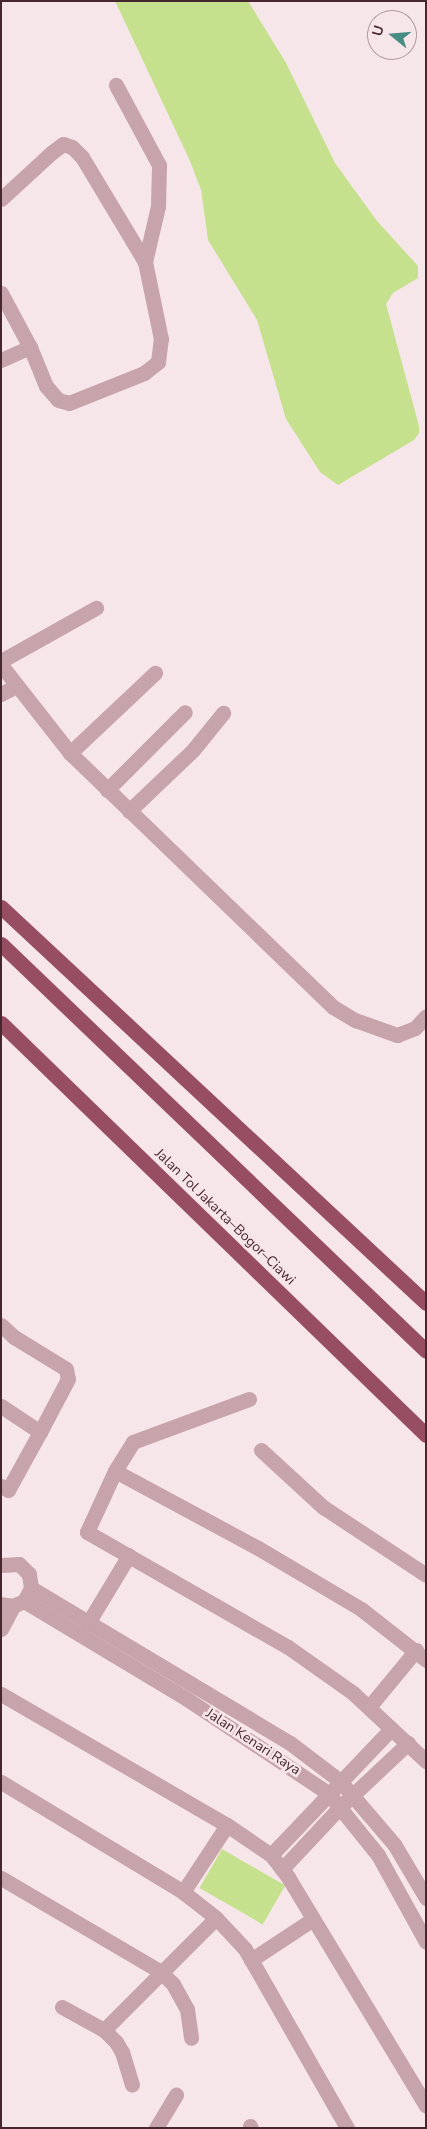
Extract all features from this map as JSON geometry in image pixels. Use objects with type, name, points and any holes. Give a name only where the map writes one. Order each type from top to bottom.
[{"type":"highway","points":[[1,907],[426,1303]]},
{"type":"highway","points":[[1,944],[426,1351]]},
{"type":"highway","name":"Jalan Tol Jakarta–Bogor–Ciawi","points":[[1,1022],[426,1435]]},
{"type":"street","points":[[116,85],[159,164],[158,206],[145,262]]},
{"type":"street","points":[[1,199],[50,153],[63,144],[72,147],[82,157],[145,262],[161,339],[158,362],[150,370],[69,402],[50,395],[30,347],[1,293]]},
{"type":"street","points":[[1,360],[30,347]]},
{"type":"street","points":[[96,608],[1,663],[16,686],[70,753],[333,1007],[355,1020],[397,1035],[420,1032],[426,1016]]},
{"type":"street","points":[[70,753],[155,673]]},
{"type":"street","points":[[1,694],[16,686]]},
{"type":"street","points":[[107,790],[185,712]]},
{"type":"street","points":[[129,811],[193,750],[223,713]]},
{"type":"street","points":[[1,1325],[14,1337],[66,1369],[68,1379],[8,1490],[1,1486]]},
{"type":"street","points":[[249,1399],[138,1438],[129,1447],[114,1471],[87,1532],[288,1647],[353,1692],[426,1762]]},
{"type":"street","points":[[1,1406],[40,1432]]},
{"type":"street","points":[[260,1450],[323,1507],[426,1575]]},
{"type":"street","points":[[114,1471],[258,1548],[361,1609],[421,1655],[369,1708]]},
{"type":"street","points":[[88,1623],[129,1555]]},
{"type":"street","points":[[1,1565],[19,1564],[29,1574],[1,1629]]},
{"type":"street","name":"Jalan Kenari Raya","points":[[17,1600],[88,1623],[290,1743],[340,1781],[353,1794],[394,1844],[426,1898]]},
{"type":"street","name":"Jalan Kenari Raya","points":[[17,1600],[195,1704],[328,1793],[378,1856],[426,1942]]},
{"type":"street","points":[[1,1694],[227,1825],[271,1855],[313,1918],[426,2106]]},
{"type":"street","points":[[271,1855],[391,1729]]},
{"type":"street","points":[[282,1869],[353,1794],[408,1743]]},
{"type":"street","points":[[1,1782],[183,1892],[216,1918],[251,1960],[347,2128]]},
{"type":"street","points":[[183,1892],[227,1825]]},
{"type":"street","points":[[1,1878],[160,1972],[173,1984],[186,2009],[190,2038]]},
{"type":"street","points":[[104,2030],[216,1918]]},
{"type":"street","points":[[251,1960],[313,1918]]},
{"type":"street","points":[[62,2007],[104,2030],[122,2052],[132,2085]]},
{"type":"street","points":[[156,2128],[176,2095]]},
{"type":"green space","points":[[115,1],[248,1],[286,63],[335,163],[377,221],[418,266],[418,278],[393,293],[386,304],[419,426],[419,433],[414,440],[338,485],[320,472],[286,419],[257,320],[208,240],[201,190],[190,161]]},
{"type":"green space","points":[[222,1849],[285,1886],[263,1924],[200,1888]]}]
